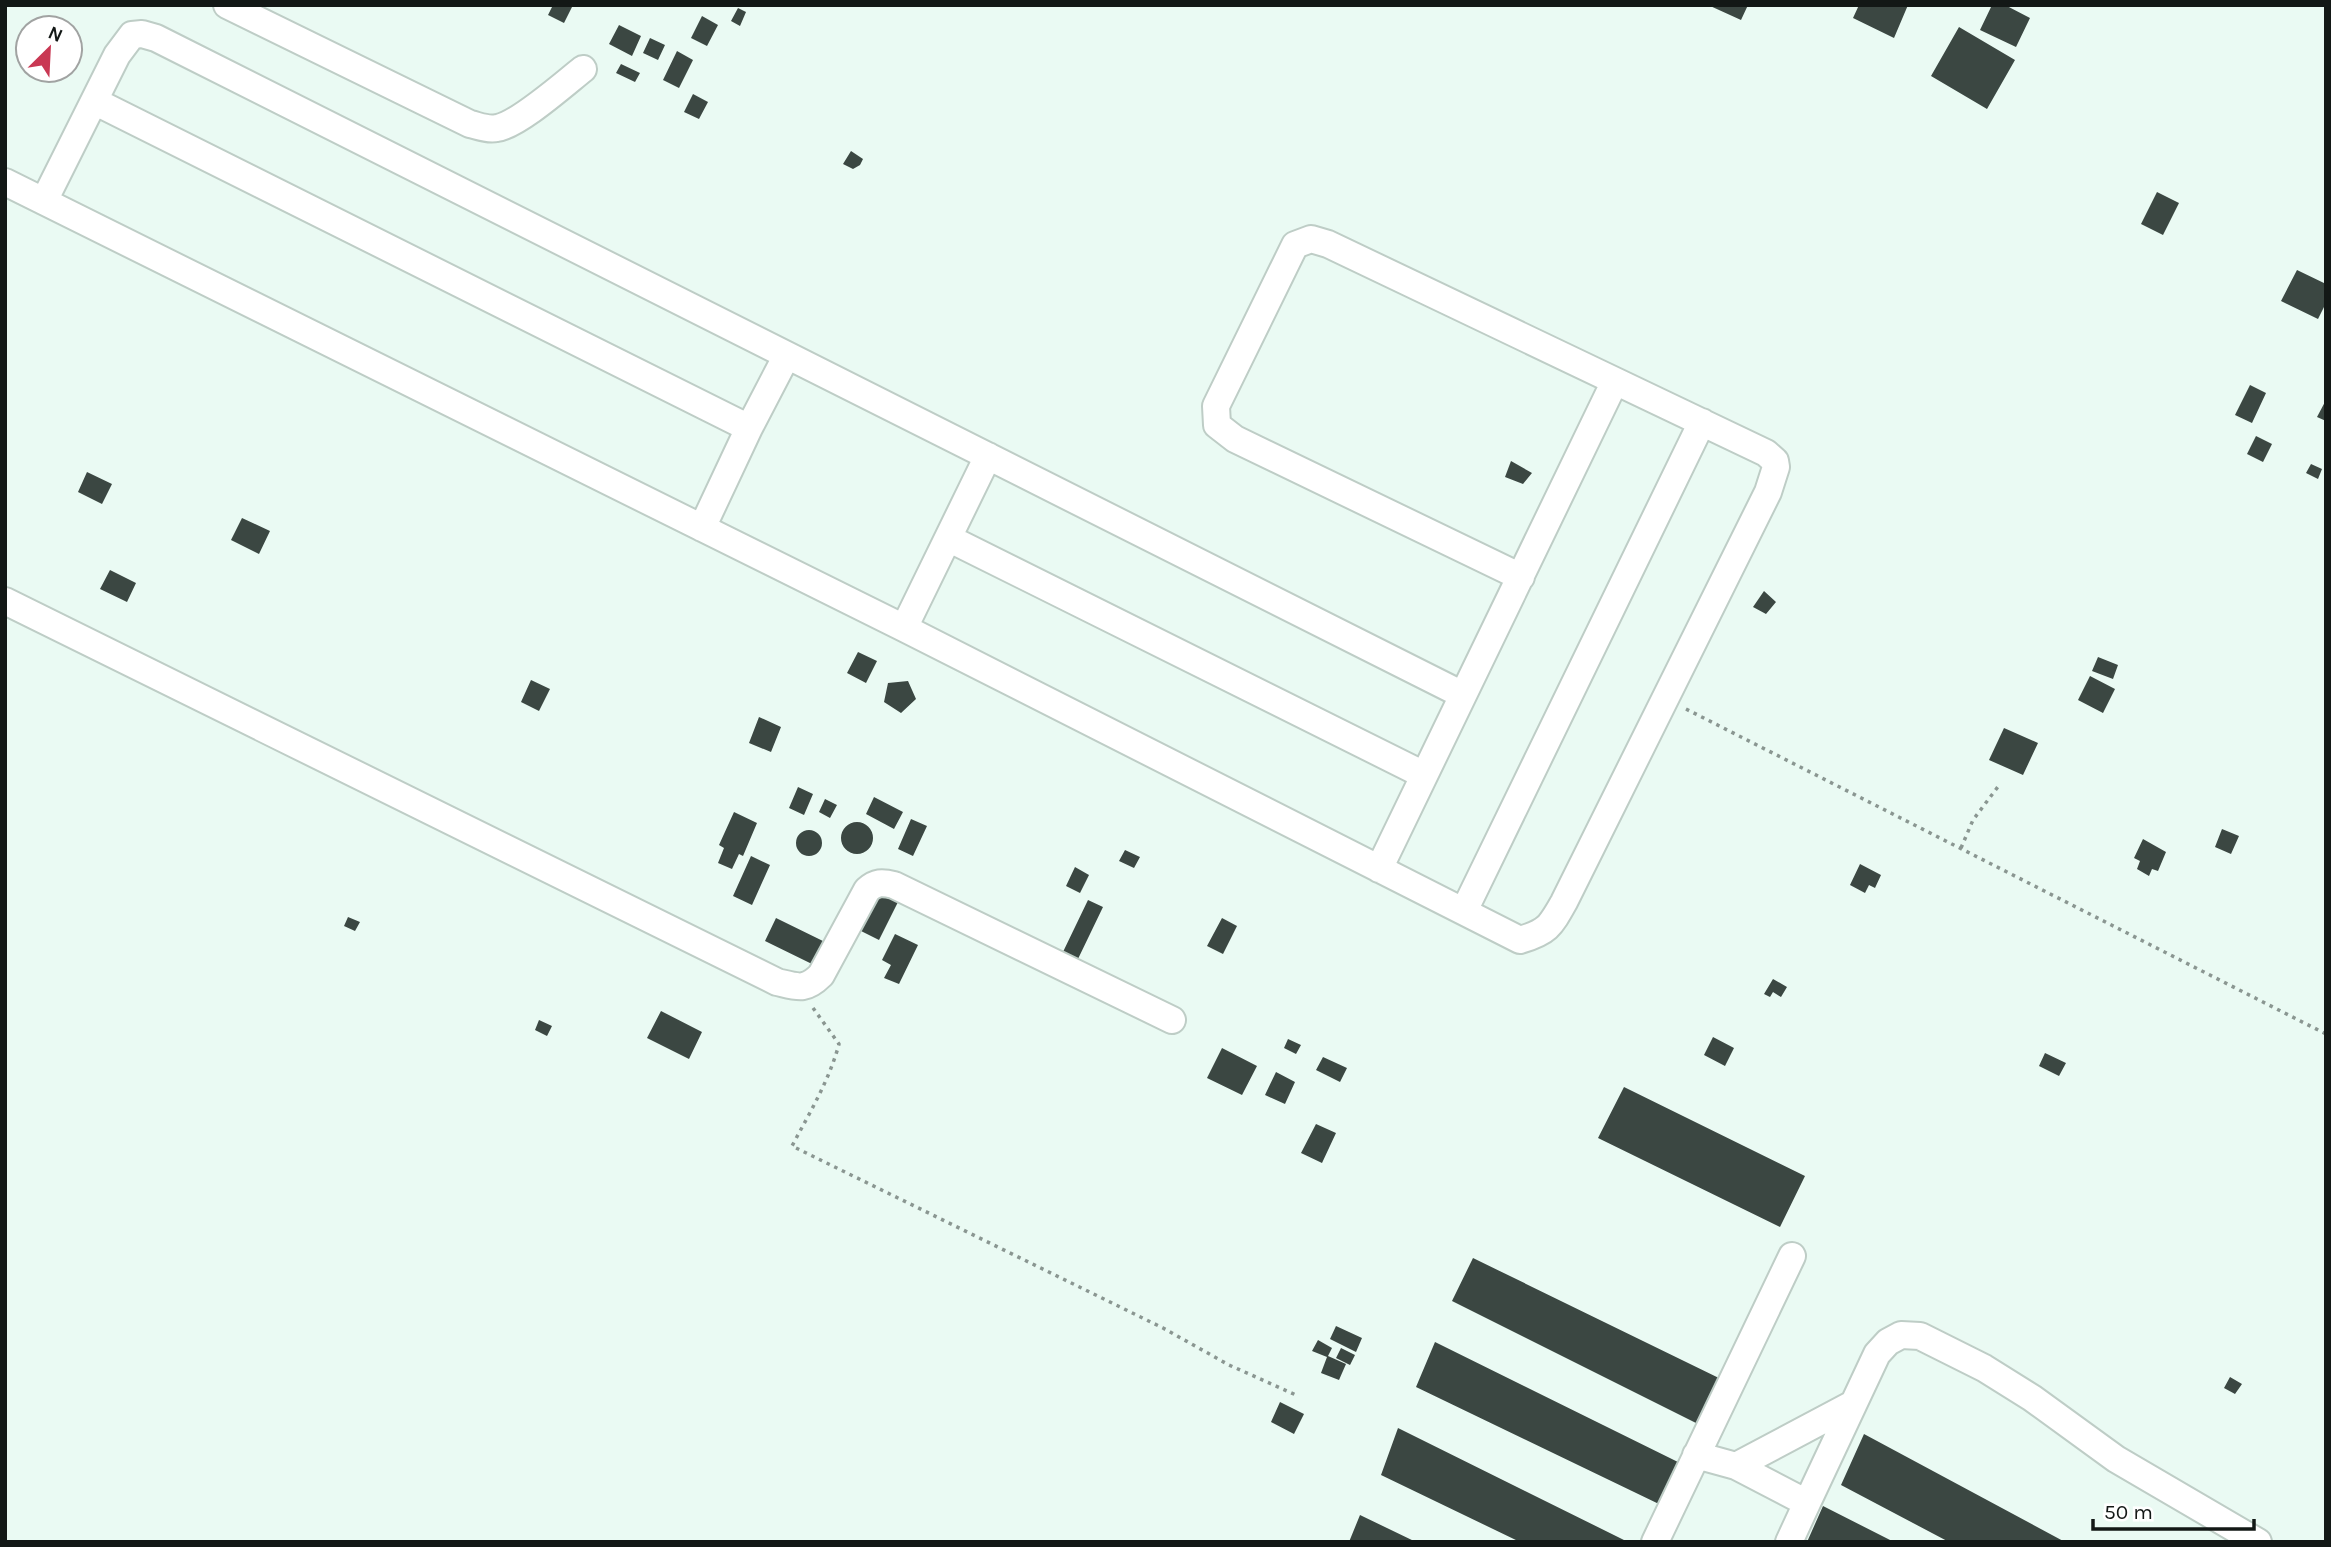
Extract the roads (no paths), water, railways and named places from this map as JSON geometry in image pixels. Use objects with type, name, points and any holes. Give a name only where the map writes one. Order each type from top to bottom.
[{"type":"street","points":[[228,5],[470,124],[487,129],[500,128],[517,119],[583,69]]},
{"type":"street","points":[[44,201],[117,55],[132,35],[142,34],[156,38],[1463,695]]},
{"type":"street","points":[[94,101],[749,428]]},
{"type":"street","points":[[5,182],[904,628],[1520,940],[1537,935],[1550,927],[1768,492],[1776,467],[1775,461],[1766,453],[1328,244],[1311,239],[1295,245],[1216,406],[1215,422],[1222,430],[1259,451],[1521,577]]},
{"type":"street","points":[[702,528],[787,355]]},
{"type":"street","points":[[1379,869],[1615,381]]},
{"type":"street","points":[[1464,911],[1702,422]]},
{"type":"street","points":[[904,628],[988,456]]},
{"type":"street","points":[[948,538],[1424,775]]},
{"type":"street","points":[[5,601],[231,715],[765,976],[792,986],[799,988],[811,985],[821,975],[867,890],[882,882],[894,885],[1172,1020]]},
{"type":"street","points":[[1655,1542],[1792,1256]]},
{"type":"street","points":[[1789,1542],[1877,1354],[1888,1342],[1901,1335],[1920,1336],[1984,1368],[2032,1398],[2116,1459],[2258,1542]]},
{"type":"street","points":[[1736,1466],[1851,1405]]},
{"type":"street","points":[[1696,1454],[1736,1466],[1807,1503]]}]
